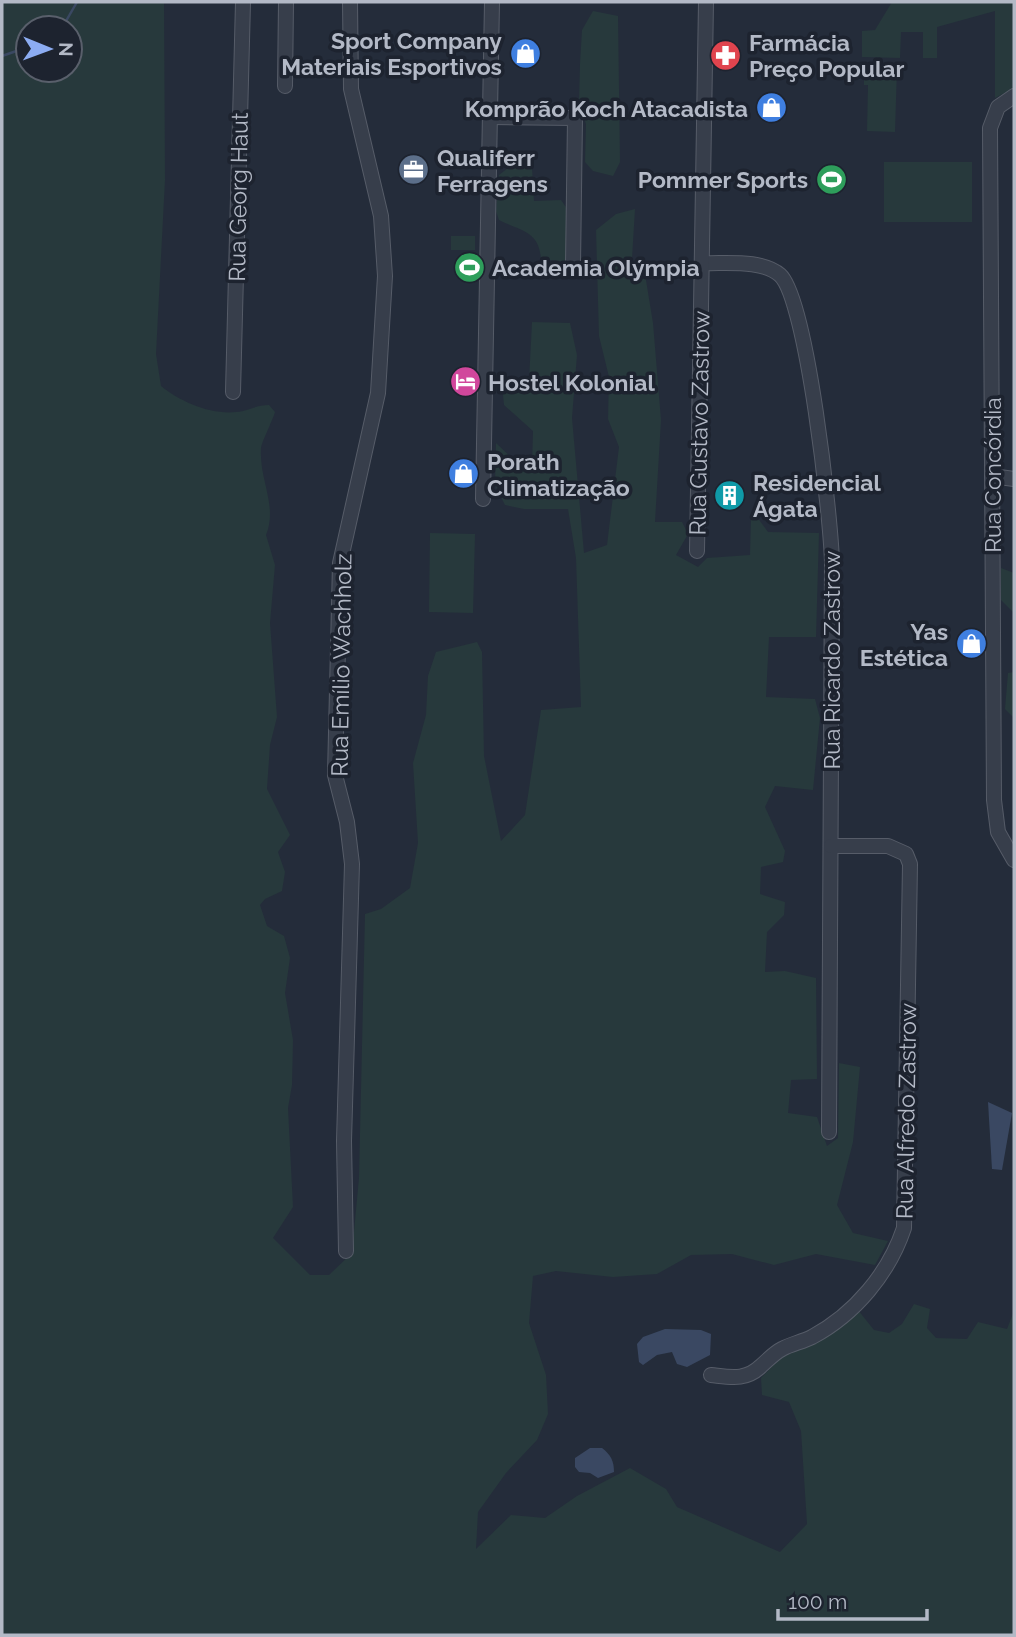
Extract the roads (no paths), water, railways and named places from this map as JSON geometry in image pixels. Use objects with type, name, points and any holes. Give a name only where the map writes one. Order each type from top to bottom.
[{"type":"street","name":"Rua Georg Haut","points":[[233,392],[243,2]]},
{"type":"street","points":[[285,86],[286,2]]},
{"type":"street","name":"Rua Emílio Wachholz","points":[[346,1251],[344,1162],[352,864],[348,822],[335,775],[340,563],[378,393],[385,276],[381,216],[351,89],[350,2]]},
{"type":"street","points":[[483,499],[492,2]]},
{"type":"street","name":"Rua Gustavo Zastrow","points":[[697,551],[706,2]]},
{"type":"street","name":"Rua Concórdia","points":[[1014,96],[998,107],[990,120],[995,819],[1005,848],[1014,860]]},
{"type":"street","points":[[490,117],[575,118],[573,265]]},
{"type":"street","name":"Rua Ricardo Zastrow","points":[[702,262],[772,269],[782,276],[789,288],[800,328],[831,531],[829,1132]]},
{"type":"street","points":[[992,476],[1014,479]]},
{"type":"street","name":"Rua Alfredo Zastrow","points":[[711,1375],[742,1378],[751,1375],[776,1352],[809,1338],[836,1321],[871,1289],[887,1267],[904,1228],[910,864],[906,854],[888,846],[831,846]]},
{"type":"water","points":[[988,1102],[1012,1113],[1002,1170],[992,1169]]},
{"type":"water","points":[[665,1329],[701,1330],[711,1334],[710,1355],[687,1367],[677,1364],[672,1352],[657,1355],[643,1365],[639,1362],[637,1344],[643,1337]]},
{"type":"water","points":[[590,1448],[602,1448],[608,1453],[613,1461],[614,1472],[598,1478],[590,1473],[579,1472],[575,1467],[575,1458]]},
{"type":"waterway","points":[[70,14],[77,2]]},
{"type":"waterway","points":[[2,56],[14,52]]},
{"type":"place","name":"Sport Company Materiais Esportivos","points":[[525,53]]},
{"type":"place","name":"Farmácia Preço Popular","points":[[726,55]]},
{"type":"place","name":"Komprão Koch Atacadista","points":[[771,108]]},
{"type":"place","name":"Qualiferr Ferragens","points":[[414,170]]},
{"type":"place","name":"Pommer Sports","points":[[831,179]]},
{"type":"place","name":"Academia Olýmpia","points":[[469,267]]},
{"type":"place","name":"Hostel Kolonial","points":[[465,382]]},
{"type":"place","name":"Porath Climatização","points":[[464,474]]},
{"type":"place","name":"Residencial Ágata","points":[[730,495]]},
{"type":"place","name":"Yas Estética","points":[[971,644]]}]
